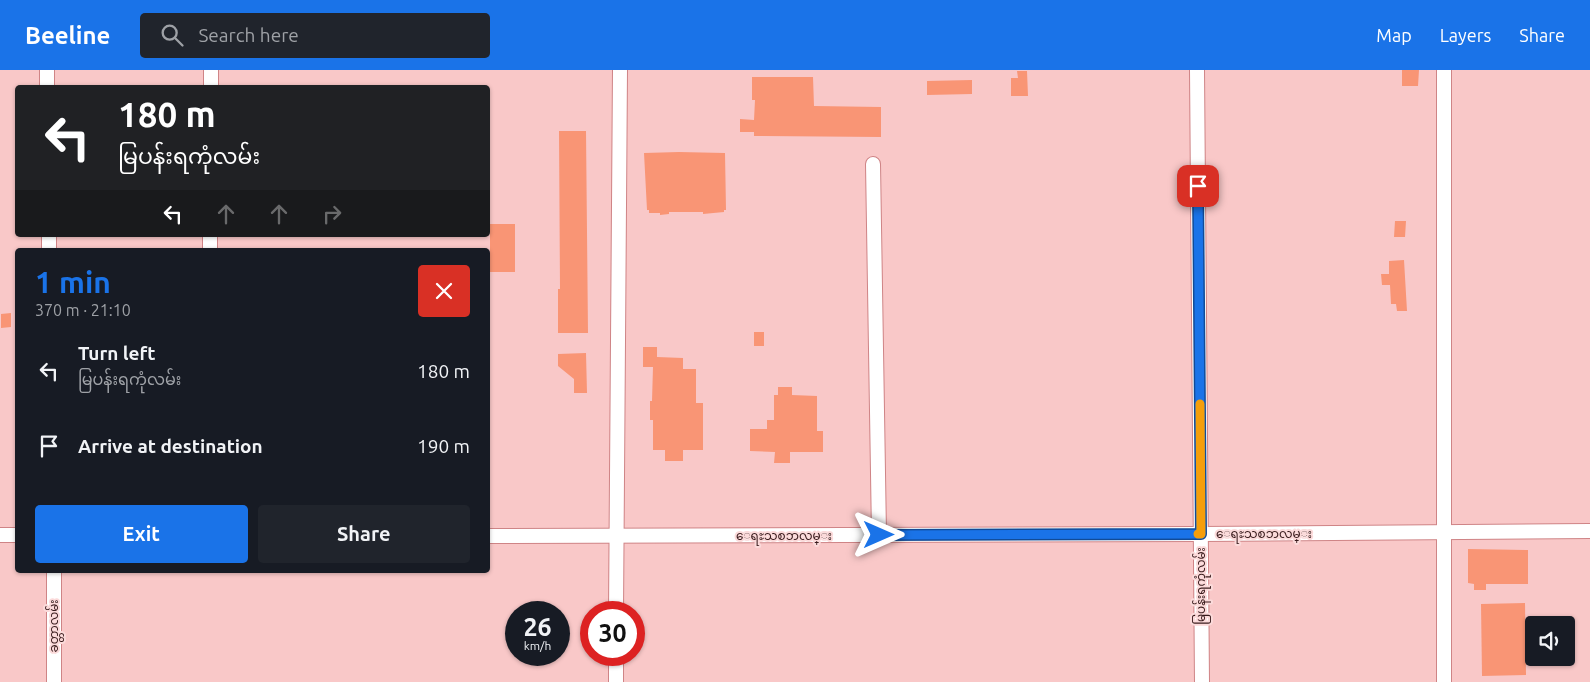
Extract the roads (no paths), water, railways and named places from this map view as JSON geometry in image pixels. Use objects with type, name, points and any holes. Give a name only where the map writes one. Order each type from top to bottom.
[{"type":"street","points":[[47,70],[47,85]]},
{"type":"street","points":[[211,70],[211,85]]},
{"type":"street","points":[[616,601],[620,70]]},
{"type":"street","name":"မြပန်းရကုံလမ်း","points":[[1197,70],[1202,682]]},
{"type":"street","points":[[1444,70],[1444,682]]},
{"type":"street","points":[[873,164],[879,535]]},
{"type":"street","name":"ေရႊသစၥာလမ္း","points":[[490,536],[1590,531]]},
{"type":"street","points":[[0,535],[15,535]]},
{"type":"street","name":"ခတ္တာလမ်း","points":[[54,573],[54,682]]},
{"type":"street","points":[[616,666],[616,682]]}]
